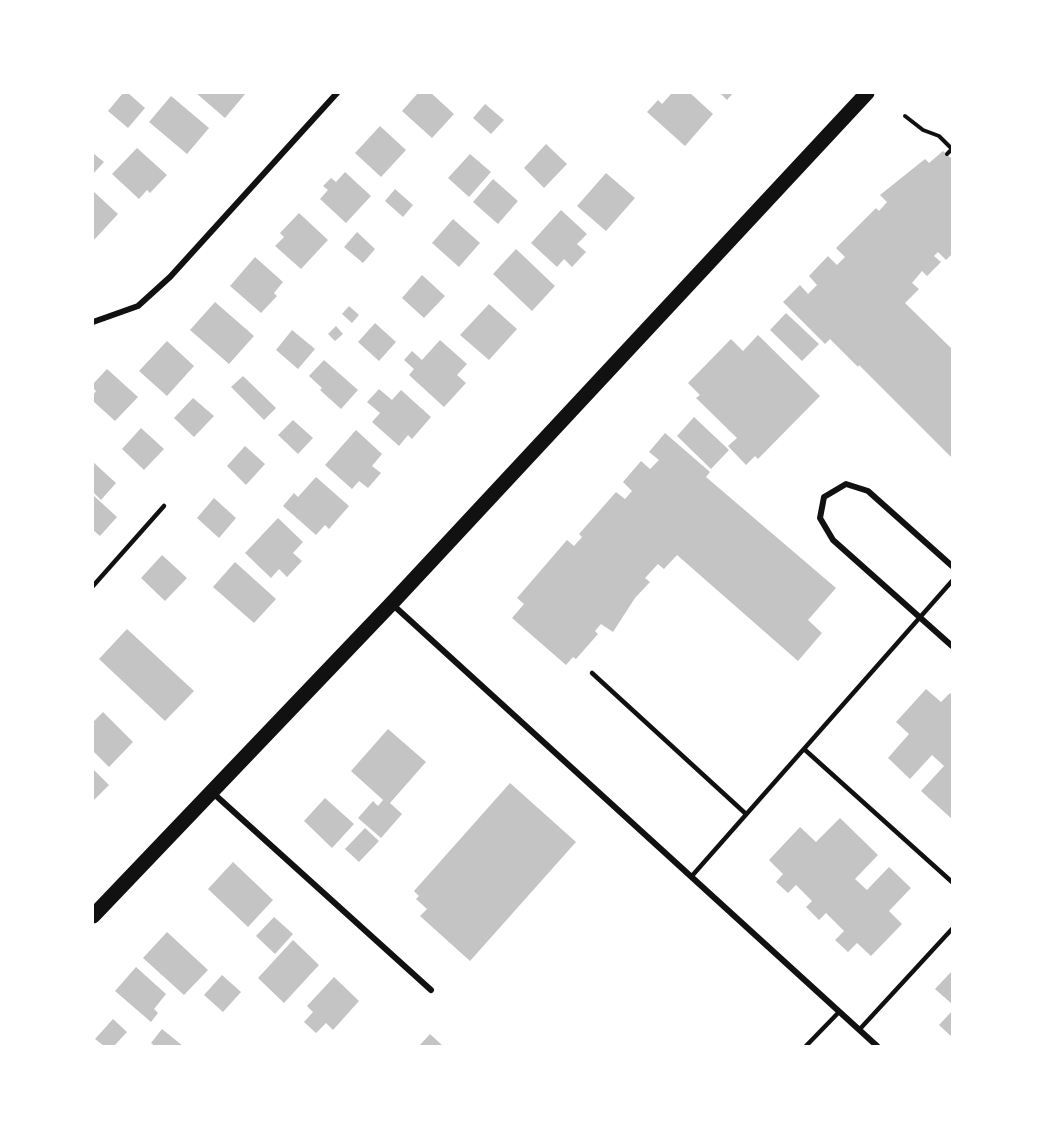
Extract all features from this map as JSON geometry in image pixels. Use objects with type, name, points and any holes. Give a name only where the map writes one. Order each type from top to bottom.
[{"type":"main road","points":[[93,916],[391,604],[867,93]]},
{"type":"street","points":[[93,322],[138,306],[170,277],[337,93]]},
{"type":"street","points":[[952,566],[868,491],[846,484],[824,497],[819,518],[833,540],[952,646]]},
{"type":"street","points":[[391,604],[877,1046]]},
{"type":"street","points":[[212,792],[430,990]]},
{"type":"lane","points":[[93,586],[164,506]]},
{"type":"lane","points":[[691,877],[952,580]]},
{"type":"lane","points":[[592,673],[746,814]]},
{"type":"lane","points":[[804,749],[952,882]]},
{"type":"lane","points":[[859,1030],[952,929]]},
{"type":"lane","points":[[806,1046],[839,1012]]},
{"type":"path","points":[[905,116],[923,130],[939,136],[952,149],[946,154]]},
{"type":"building","points":[[123,93],[128,93],[145,108],[128,128],[108,111]]},
{"type":"building","points":[[196,93],[246,93],[225,118]]},
{"type":"building","points":[[418,93],[431,93],[454,114],[432,138],[402,111]]},
{"type":"building","points":[[672,93],[690,93],[713,114],[685,146],[647,112],[658,100],[662,104]]},
{"type":"building","points":[[720,93],[733,93],[727,100]]},
{"type":"building","points":[[171,96],[209,128],[187,154],[149,122]]},
{"type":"building","points":[[485,104],[504,120],[491,134],[473,118]]},
{"type":"building","points":[[380,126],[406,150],[381,177],[355,153]]},
{"type":"building","points":[[546,144],[567,164],[544,188],[524,168]]},
{"type":"building","points":[[137,148],[167,175],[150,193],[147,190],[139,199],[112,174]]},
{"type":"building","points":[[943,151],[952,159],[952,254],[946,260],[938,252],[934,256],[941,262],[927,276],[922,271],[912,283],[919,289],[905,303],[952,349],[952,458],[859,365],[858,367],[830,339],[825,344],[783,302],[800,285],[808,294],[817,285],[809,276],[828,256],[837,265],[845,257],[836,248],[876,208],[879,211],[887,202],[880,195],[925,159],[929,163]]},
{"type":"building","points":[[93,153],[104,162],[93,174]]},
{"type":"building","points":[[470,154],[491,172],[469,197],[448,178]]},
{"type":"building","points":[[345,172],[371,196],[346,223],[320,199],[328,190],[323,186],[331,178],[336,182]]},
{"type":"building","points":[[606,173],[635,198],[606,231],[577,206]]},
{"type":"building","points":[[493,179],[518,201],[498,224],[473,202]]},
{"type":"building","points":[[395,189],[413,205],[403,217],[385,201]]},
{"type":"building","points":[[93,191],[118,214],[93,241]]},
{"type":"building","points":[[561,210],[587,234],[577,244],[586,252],[572,267],[564,259],[557,267],[531,243]]},
{"type":"building","points":[[299,213],[328,240],[301,269],[275,246],[284,237],[280,233]]},
{"type":"building","points":[[453,219],[480,243],[459,267],[432,243]]},
{"type":"building","points":[[357,232],[375,249],[363,263],[344,247]]},
{"type":"building","points":[[516,249],[555,286],[532,311],[493,274]]},
{"type":"building","points":[[255,257],[283,282],[274,293],[277,296],[261,313],[230,286]]},
{"type":"building","points":[[422,275],[445,296],[424,318],[402,298]]},
{"type":"building","points":[[215,302],[254,336],[229,364],[190,330]]},
{"type":"building","points":[[489,304],[517,329],[489,360],[460,335]]},
{"type":"building","points":[[349,306],[359,315],[352,323],[342,314]]},
{"type":"building","points":[[786,313],[819,344],[802,361],[770,330]]},
{"type":"building","points":[[375,323],[396,342],[379,361],[358,342]]},
{"type":"building","points":[[336,326],[343,334],[335,341],[328,334]]},
{"type":"building","points":[[292,330],[315,349],[298,369],[276,350]]},
{"type":"building","points":[[758,335],[820,396],[758,459],[755,456],[746,465],[728,446],[737,438],[696,398],[700,395],[688,383],[731,339],[743,351]]},
{"type":"building","points":[[440,340],[467,364],[457,375],[466,383],[444,407],[409,375],[414,369],[404,360],[412,351],[422,360]]},
{"type":"building","points":[[167,341],[194,366],[167,396],[139,371]]},
{"type":"building","points":[[324,360],[358,390],[341,409],[320,390],[322,388],[309,376]]},
{"type":"building","points":[[107,369],[138,397],[115,421],[93,401],[96,391],[93,384]]},
{"type":"building","points":[[243,376],[276,408],[264,420],[231,387]]},
{"type":"building","points":[[379,389],[392,400],[401,390],[431,417],[412,439],[408,435],[399,446],[372,422],[380,413],[367,402]]},
{"type":"building","points":[[193,398],[214,416],[194,437],[174,418]]},
{"type":"building","points":[[694,417],[729,450],[711,469],[677,436]]},
{"type":"building","points":[[293,420],[313,438],[298,454],[278,435]]},
{"type":"building","points":[[141,428],[164,449],[144,470],[122,449]]},
{"type":"building","points":[[356,430],[382,454],[372,466],[381,473],[368,488],[359,481],[352,489],[325,465]]},
{"type":"building","points":[[665,433],[710,472],[706,477],[836,588],[808,620],[822,633],[798,661],[677,555],[664,569],[658,564],[645,578],[650,582],[635,598],[613,632],[601,624],[595,631],[598,634],[576,659],[573,657],[566,665],[512,618],[524,604],[517,598],[567,540],[574,546],[582,537],[579,534],[616,492],[625,499],[632,491],[623,482],[641,461],[650,469],[659,460],[649,452]]},
{"type":"building","points":[[245,446],[265,464],[246,485],[227,466]]},
{"type":"building","points":[[93,462],[116,483],[101,500],[93,492]]},
{"type":"building","points":[[316,477],[349,506],[329,529],[325,525],[316,535],[283,506],[294,493],[298,497]]},
{"type":"building","points":[[93,495],[117,517],[100,536],[93,530]]},
{"type":"building","points":[[214,498],[236,518],[219,538],[197,518]]},
{"type":"building","points":[[278,518],[303,542],[293,553],[302,561],[287,577],[279,569],[271,578],[245,553]]},
{"type":"building","points":[[162,555],[187,578],[165,601],[141,578]]},
{"type":"building","points":[[235,562],[276,599],[254,623],[213,587]]},
{"type":"building","points":[[127,629],[194,691],[165,721],[99,659]]},
{"type":"building","points":[[926,689],[941,702],[950,693],[952,695],[952,819],[921,791],[944,766],[932,755],[910,779],[888,758],[909,734],[896,722]]},
{"type":"building","points":[[103,712],[133,742],[109,767],[93,751],[93,722]]},
{"type":"building","points":[[388,729],[426,762],[390,803],[402,814],[381,838],[358,818],[373,801],[378,806],[383,800],[351,771]]},
{"type":"building","points":[[93,769],[109,785],[93,801]]},
{"type":"building","points":[[510,783],[576,842],[470,961],[420,916],[427,909],[416,899],[419,896],[414,891]]},
{"type":"building","points":[[325,798],[354,824],[332,848],[304,821]]},
{"type":"building","points":[[840,818],[878,855],[855,879],[867,890],[889,867],[911,888],[889,911],[902,924],[871,956],[857,943],[848,952],[835,940],[844,931],[826,913],[819,920],[806,907],[812,901],[796,885],[788,893],[776,882],[783,874],[769,860],[800,827],[816,842]]},
{"type":"building","points":[[365,828],[379,841],[359,862],[345,849]]},
{"type":"building","points":[[233,862],[273,900],[248,927],[208,889]]},
{"type":"building","points":[[274,917],[293,934],[275,954],[256,936]]},
{"type":"building","points":[[167,932],[208,970],[184,995],[143,958]]},
{"type":"building","points":[[293,940],[319,965],[284,1003],[258,978]]},
{"type":"building","points":[[136,967],[166,994],[154,1009],[158,1013],[151,1022],[115,991]]},
{"type":"building","points":[[952,971],[952,1004],[935,989]]},
{"type":"building","points":[[222,975],[241,992],[223,1012],[204,995]]},
{"type":"building","points":[[334,977],[359,1001],[333,1030],[326,1023],[316,1033],[304,1022],[313,1012],[307,1006]]},
{"type":"building","points":[[952,1011],[952,1037],[939,1025]]},
{"type":"building","points":[[113,1019],[127,1032],[114,1046],[104,1046],[95,1039]]},
{"type":"building","points":[[162,1029],[183,1046],[155,1046],[151,1043]]},
{"type":"building","points":[[430,1034],[443,1046],[419,1046]]}]
